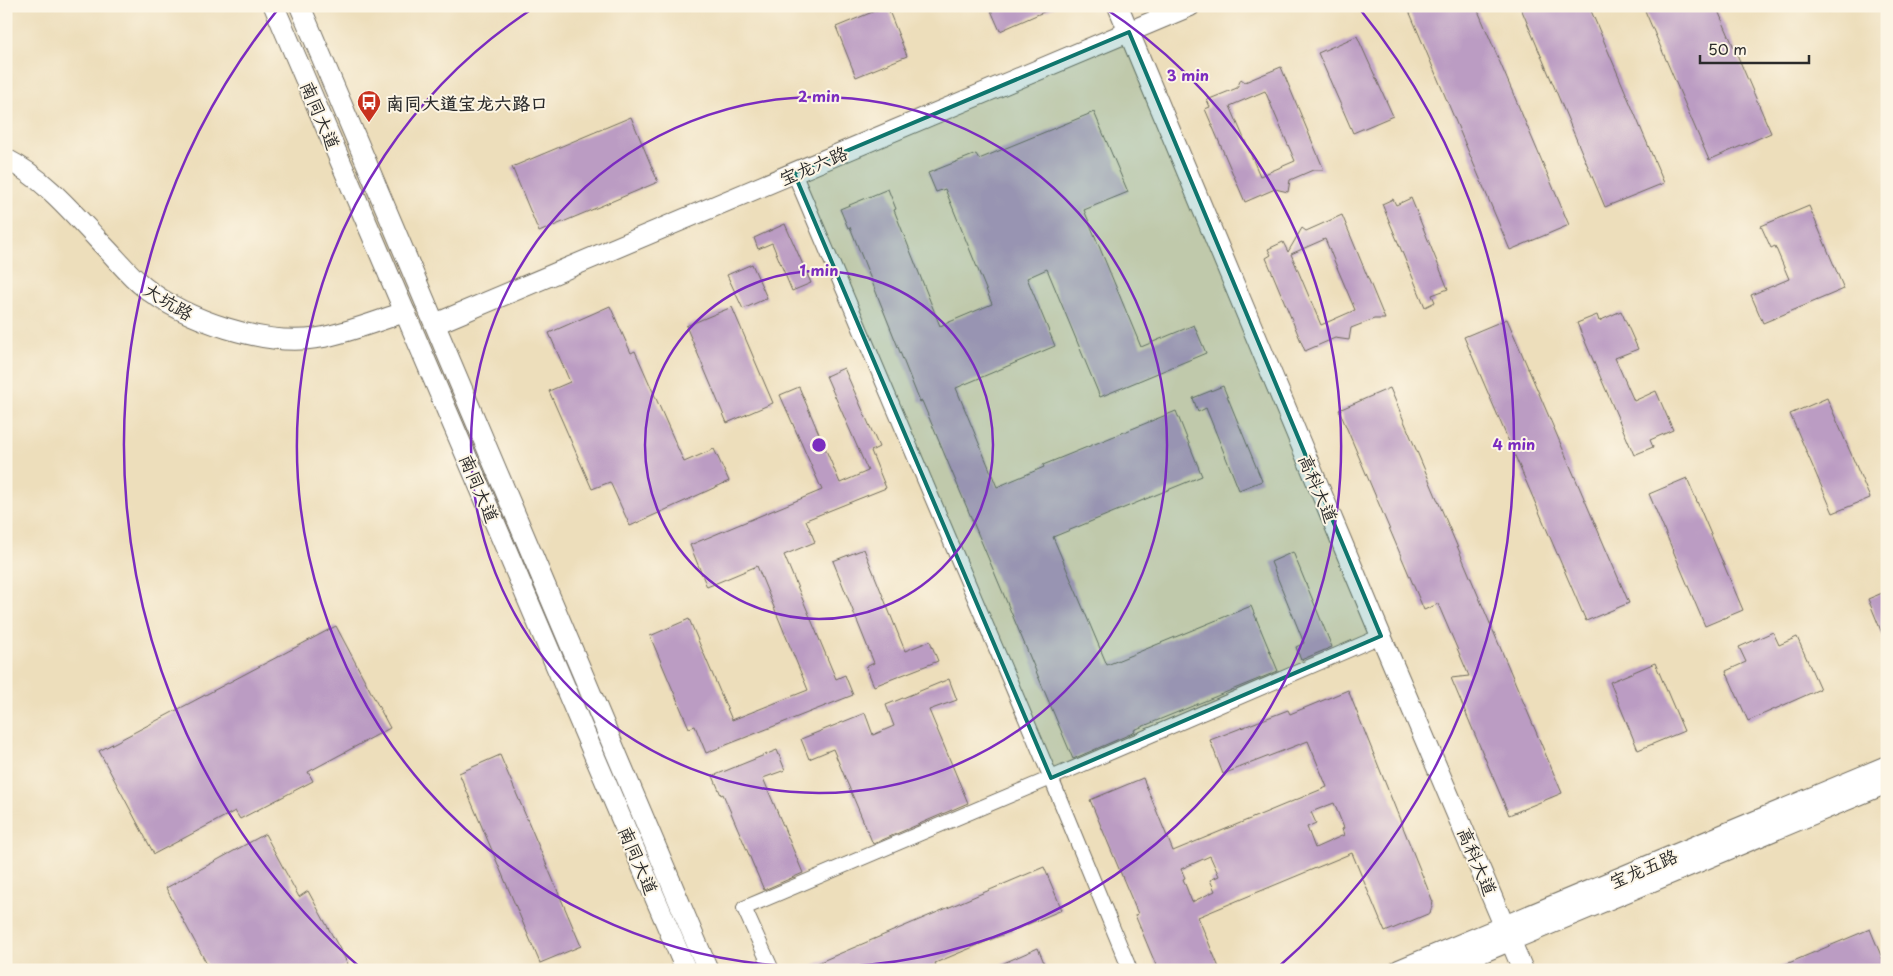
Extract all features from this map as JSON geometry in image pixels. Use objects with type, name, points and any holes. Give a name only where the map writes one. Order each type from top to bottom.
[{"type":"street","name":"南同大道","points":[[274,6],[686,970]]},
{"type":"street","name":"南同大道","points":[[300,6],[708,970]]},
{"type":"street","name":"高科大道","points":[[1118,6],[1381,636],[1523,970]]},
{"type":"street","name":"宝龙六路","points":[[435,324],[1190,6]]},
{"type":"street","name":"大坑路","points":[[6,159],[22,167],[62,202],[144,287],[191,316],[251,335],[284,339],[317,338],[344,332],[405,312]]},
{"type":"street","points":[[794,173],[1051,778],[1130,970]]},
{"type":"street","points":[[772,970],[744,908],[1381,636]]},
{"type":"street","name":"宝龙五路","points":[[1440,970],[1507,933],[1887,766]]},
{"type":"street","name":"宝龙五路","points":[[1399,970],[1507,933],[1887,783]]},
{"type":"highlighted area","points":[[1129,32],[1381,636],[1051,778],[794,173]]},
{"type":"building","points":[[887,6],[907,56],[856,77],[836,27]]},
{"type":"building","points":[[989,6],[1057,6],[1000,31]]},
{"type":"building","points":[[1407,6],[1476,6],[1569,225],[1510,250]]},
{"type":"building","points":[[1520,6],[1589,6],[1664,183],[1605,207]]},
{"type":"building","points":[[1643,6],[1716,6],[1771,133],[1709,160]]},
{"type":"building","points":[[1357,36],[1393,116],[1353,133],[1318,53]]},
{"type":"building","points":[[1281,67],[1324,170],[1313,170],[1290,180],[1288,192],[1275,189],[1245,202],[1205,109],[1210,107],[1207,100],[1237,88],[1241,79],[1245,82]],"holes":[[[1265,91],[1295,161],[1260,176],[1230,106]]]},
{"type":"building","points":[[1094,112],[1128,192],[1084,210],[1141,347],[1194,325],[1206,353],[1100,397],[1047,269],[1027,278],[1055,346],[956,388],[997,487],[1044,467],[1043,465],[1176,411],[1202,476],[1053,537],[1107,665],[1251,606],[1278,671],[1134,730],[1135,732],[1073,759],[922,401],[920,402],[850,227],[848,228],[840,209],[888,189],[896,209],[894,210],[940,326],[992,304],[945,189],[936,192],[928,173],[976,154],[979,159]]},
{"type":"building","points":[[631,117],[658,182],[539,232],[512,167]]},
{"type":"building","points":[[1411,198],[1448,289],[1432,295],[1435,302],[1425,307],[1382,204],[1393,199],[1396,205]]},
{"type":"building","points":[[1809,206],[1844,289],[1763,323],[1751,295],[1789,279],[1775,246],[1771,248],[1761,226]]},
{"type":"building","points":[[1342,215],[1385,319],[1374,319],[1351,328],[1349,340],[1335,338],[1305,351],[1266,258],[1271,255],[1268,249],[1283,242],[1288,252],[1302,228],[1306,231]],"holes":[[[1325,239],[1355,310],[1321,325],[1291,254]]]},
{"type":"building","points":[[785,224],[811,283],[792,291],[772,243],[758,249],[754,238]]},
{"type":"building","points":[[752,264],[767,298],[743,309],[727,275]]},
{"type":"building","points":[[610,306],[631,353],[635,351],[684,462],[714,449],[729,481],[630,526],[610,482],[592,489],[549,391],[570,382],[549,333]]},
{"type":"building","points":[[732,307],[773,403],[727,423],[686,326]]},
{"type":"building","points":[[1621,311],[1638,349],[1615,358],[1634,401],[1656,391],[1673,430],[1650,440],[1653,447],[1634,455],[1577,323],[1597,315],[1599,321]]},
{"type":"building","points":[[1507,319],[1629,603],[1586,621],[1464,337]]},
{"type":"building","points":[[844,368],[879,447],[871,451],[886,488],[806,520],[815,542],[784,555],[836,679],[845,675],[853,695],[706,753],[695,726],[689,728],[650,636],[689,619],[732,720],[808,690],[757,566],[707,587],[690,545],[822,490],[780,395],[799,387],[840,483],[868,471],[826,376]]},
{"type":"building","points":[[1223,386],[1262,481],[1239,490],[1206,408],[1198,412],[1193,398]]},
{"type":"building","points":[[1390,388],[1562,793],[1509,815],[1451,678],[1469,676],[1438,604],[1424,610],[1339,410]]},
{"type":"building","points":[[1827,398],[1870,498],[1833,513],[1790,414]]},
{"type":"building","points":[[1687,478],[1743,610],[1705,626],[1649,494]]},
{"type":"building","points":[[864,549],[905,651],[930,641],[938,661],[874,686],[866,667],[874,663],[833,561]]},
{"type":"building","points":[[1293,552],[1332,647],[1301,660],[1296,647],[1304,643],[1271,562]]},
{"type":"building","points":[[1887,591],[1887,643],[1886,643],[1868,599]]},
{"type":"building","points":[[336,626],[390,728],[308,772],[313,781],[240,819],[235,811],[154,854],[99,751]]},
{"type":"building","points":[[1773,632],[1779,645],[1797,637],[1820,689],[1748,721],[1726,671],[1746,662],[1739,647]]},
{"type":"building","points":[[1655,663],[1684,731],[1638,750],[1610,682]]},
{"type":"building","points":[[949,679],[957,700],[929,710],[968,803],[873,844],[833,749],[809,759],[801,739],[865,713],[873,735],[894,726],[886,705]]},
{"type":"building","points":[[1348,690],[1433,902],[1430,913],[1385,932],[1352,853],[1198,917],[1220,970],[1158,970],[1135,915],[1138,914],[1090,800],[1143,778],[1173,851],[1327,787],[1308,741],[1223,774],[1210,740],[1288,710],[1290,714]],"holes":[[[1334,803],[1344,828],[1342,829],[1344,835],[1315,848],[1307,827],[1316,823],[1311,812]],[[1210,856],[1219,876],[1210,880],[1215,891],[1192,902],[1181,869]]]},
{"type":"building","points":[[777,750],[785,770],[763,778],[803,873],[764,890],[723,794],[721,795],[713,776]]},
{"type":"building","points":[[500,755],[581,946],[540,963],[459,773]]},
{"type":"building","points":[[265,834],[299,897],[308,891],[348,964],[337,970],[210,970],[166,888]]},
{"type":"building","points":[[1044,867],[1062,910],[935,963],[936,965],[924,970],[801,970]]},
{"type":"building","points":[[1870,929],[1887,970],[1772,970]]},
{"type":"building","points":[[1038,948],[1047,970],[988,970]]},
{"type":"place","name":"南同大道宝龙六路口","points":[[369,123]]}]
